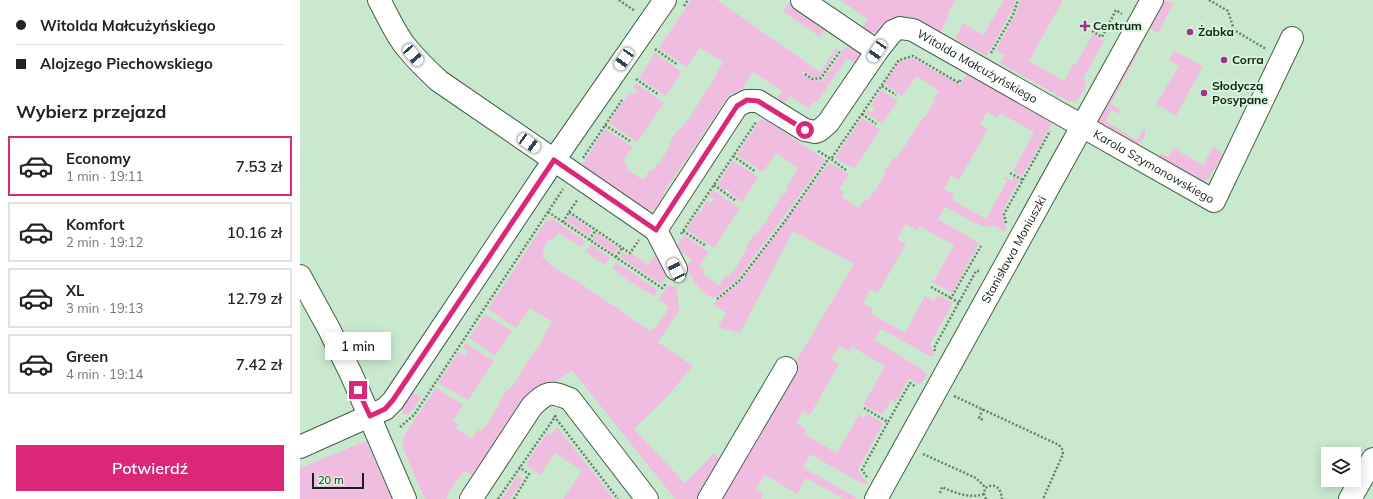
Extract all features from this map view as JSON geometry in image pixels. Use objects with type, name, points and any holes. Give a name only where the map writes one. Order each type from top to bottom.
[{"type":"street","points":[[379,0],[406,48],[439,81],[573,173],[648,234],[676,270]]},
{"type":"street","points":[[300,447],[385,409],[393,400],[554,160],[665,0]]},
{"type":"street","points":[[802,0],[877,51]]},
{"type":"street","name":"Stanisława Moniuszki","points":[[873,490],[1152,0]]},
{"type":"street","name":"Witolda Małcużyńskiego","points":[[648,234],[737,106],[747,100],[758,101],[805,130],[814,132],[820,130],[828,123],[877,51],[893,31],[900,28],[914,30],[1081,127]]},
{"type":"street","name":"Karola Szymanowskiego","points":[[1081,127],[1214,201],[1292,38]]},
{"type":"street","points":[[300,276],[329,329],[370,416],[405,499]]},
{"type":"street","points":[[709,499],[786,368]]},
{"type":"street","points":[[471,499],[532,406],[544,395],[557,394],[570,399],[647,499]]},
{"type":"street","points":[[1350,499],[1373,459]]},
{"type":"path","points":[[990,54],[1013,15],[1018,0]]},
{"type":"path","points":[[1209,0],[1228,11],[1234,30],[1268,50]]},
{"type":"path","points":[[1119,21],[1126,9]]},
{"type":"path","points":[[1092,31],[1102,37],[1116,10],[1123,14]]},
{"type":"path","points":[[655,49],[678,65]]},
{"type":"path","points":[[717,299],[739,281],[830,159],[899,60],[913,56],[959,83],[963,77]]},
{"type":"path","points":[[636,79],[659,95]]},
{"type":"path","points":[[882,86],[896,95]]},
{"type":"path","points":[[1008,228],[1004,214],[1055,122],[1050,117],[1054,111]]},
{"type":"path","points":[[862,114],[876,124]]},
{"type":"path","points":[[678,237],[757,120]]},
{"type":"path","points":[[605,125],[630,141]]},
{"type":"path","points":[[817,150],[846,170]]},
{"type":"path","points":[[733,156],[756,172]]},
{"type":"path","points":[[400,427],[414,415],[573,173]]},
{"type":"path","points":[[1010,173],[1023,180]]},
{"type":"path","points":[[714,185],[736,201]]},
{"type":"path","points":[[548,212],[662,288],[676,270]]},
{"type":"path","points":[[563,222],[569,212],[630,253],[648,234]]},
{"type":"path","points":[[589,240],[596,230]]},
{"type":"path","points":[[683,231],[706,246]]},
{"type":"path","points":[[951,298],[981,246]]},
{"type":"path","points":[[616,257],[622,248]]},
{"type":"path","points":[[937,356],[934,348],[976,271],[982,271]]},
{"type":"path","points":[[931,287],[958,303]]},
{"type":"path","points":[[873,490],[862,470],[910,383],[920,389]]},
{"type":"path","points":[[947,393],[1059,445],[1063,454],[1043,499]]},
{"type":"path","points":[[498,499],[554,416],[572,402]]},
{"type":"path","points":[[864,408],[888,422]]},
{"type":"path","points":[[982,409],[979,418],[983,420]]},
{"type":"path","points":[[554,416],[618,499]]},
{"type":"path","points":[[922,454],[976,478],[986,488]]},
{"type":"path","points":[[514,499],[530,474],[519,467]]},
{"type":"path","points":[[986,488],[994,485],[998,487],[1001,492],[1002,499]]},
{"type":"path","points":[[940,493],[942,487],[972,498],[979,497],[984,494]]},
{"type":"path","points":[[986,488],[984,494],[986,499]]},
{"type":"shaded area","points":[[691,0],[717,0],[820,72],[836,48],[838,49],[820,77],[813,77],[803,71],[802,74],[812,80],[822,81],[849,42],[860,52],[860,58],[857,65],[847,58],[817,102],[814,101],[809,109],[790,96],[782,106],[775,102],[782,91],[753,72],[740,92],[730,94],[664,192],[665,202],[661,207],[656,209],[644,209],[581,167],[605,129],[633,147],[623,161],[628,165],[626,169],[643,180],[650,170],[652,171],[658,163],[660,163],[678,129],[680,130],[689,119],[707,89],[709,89],[723,62],[700,48],[687,67],[659,48]]},
{"type":"shaded area","points":[[840,0],[955,0],[940,33],[882,29],[875,32],[868,31],[862,29],[868,19]]},
{"type":"shaded area","points":[[1004,0],[1015,0],[1013,8],[987,56],[955,39],[963,23],[983,35]]},
{"type":"shaded area","points":[[1020,0],[1063,0],[1029,61],[1064,81],[1074,63],[1076,64],[1093,34],[1104,41],[1084,77],[1086,87],[1077,101],[1069,102],[1000,63],[1005,55],[996,50],[1016,14]]},
{"type":"shaded area","points":[[1161,0],[1174,3],[1158,33],[1146,26]]},
{"type":"shaded area","points":[[789,2],[826,28],[820,37],[783,11]]},
{"type":"shaded area","points":[[1137,42],[1142,46],[1111,104],[1121,110],[1119,114],[1112,110],[1105,121],[1137,140],[1144,128],[1146,133],[1143,140],[1134,145],[1100,127],[1097,121]]},
{"type":"shaded area","points":[[1174,51],[1203,66],[1176,116],[1156,104],[1179,66],[1169,60]]},
{"type":"shaded area","points":[[655,53],[682,72],[666,96],[639,78]]},
{"type":"shaded area","points":[[912,58],[960,85],[967,74],[1052,121],[1022,176],[1013,171],[1034,132],[1000,113],[997,118],[987,112],[980,124],[988,129],[959,180],[951,176],[944,189],[954,194],[952,200],[986,219],[1007,181],[1004,179],[1005,177],[1012,181],[1014,177],[1019,180],[1002,212],[1006,230],[1005,232],[996,226],[983,226],[945,207],[938,219],[979,243],[952,293],[933,282],[954,245],[919,226],[917,231],[906,224],[897,239],[906,244],[878,293],[870,289],[863,303],[873,309],[870,313],[905,333],[925,296],[934,301],[938,295],[953,303],[930,344],[935,357],[930,356],[881,329],[874,340],[923,370],[927,375],[920,385],[909,378],[895,403],[890,400],[887,409],[881,414],[863,405],[885,366],[852,347],[849,351],[839,346],[831,359],[839,364],[810,415],[803,411],[796,423],[806,429],[804,434],[837,453],[859,415],[864,418],[867,413],[883,424],[858,469],[863,478],[869,483],[865,484],[857,481],[810,454],[803,467],[857,499],[844,499],[806,478],[797,494],[765,475],[756,489],[764,494],[761,499],[714,499],[854,264],[793,231],[740,333],[718,327],[726,313],[713,304],[741,282],[829,163],[849,174],[839,189],[844,193],[842,197],[858,208],[866,198],[868,200],[885,174],[884,172],[908,142],[925,117],[939,91],[917,76],[902,96],[885,84],[900,61]]},
{"type":"shaded area","points":[[636,83],[664,103],[637,142],[609,123],[630,92],[635,94],[638,90],[633,87]]},
{"type":"shaded area","points":[[881,90],[898,101],[882,124],[866,113],[868,110],[872,113],[875,108],[871,106]]},
{"type":"shaded area","points":[[862,118],[880,130],[854,169],[835,158]]},
{"type":"shaded area","points":[[765,119],[825,160],[737,280],[714,298],[709,296],[697,286],[686,267],[692,260],[676,247],[684,235],[709,252],[699,267],[705,270],[703,274],[719,285],[726,275],[729,277],[736,268],[754,234],[756,235],[763,224],[765,224],[782,195],[785,194],[788,189],[787,187],[798,168],[776,153],[763,172],[737,155],[760,120]]},
{"type":"shaded area","points":[[1213,147],[1219,150],[1222,157],[1209,178],[1201,184],[1157,160],[1161,153],[1168,157],[1173,148],[1203,165]]},
{"type":"shaded area","points":[[733,161],[758,177],[742,202],[729,193],[730,191],[727,189],[725,191],[717,185]]},
{"type":"shaded area","points":[[713,190],[740,208],[714,248],[687,230],[699,211],[701,212],[706,201],[711,203],[714,199],[709,196]]},
{"type":"shaded area","points":[[570,215],[592,230],[588,236],[566,221]]},
{"type":"shaded area","points":[[553,219],[585,241],[581,247],[558,233],[552,241],[549,239],[542,250],[545,252],[542,257],[550,263],[549,264],[621,310],[620,311],[650,331],[653,328],[655,329],[669,308],[658,300],[669,284],[673,287],[676,285],[679,311],[658,342],[693,366],[664,400],[634,429],[685,483],[714,453],[724,464],[703,499],[675,499],[572,370],[553,384],[475,477],[464,471],[446,496],[447,499],[425,499],[403,448],[404,436],[436,388],[463,405],[453,421],[458,424],[456,428],[472,439],[479,429],[482,431],[492,417],[507,389],[509,390],[516,381],[536,349],[538,349],[552,322],[530,308],[516,328],[488,309],[546,221]]},
{"type":"shaded area","points":[[597,233],[619,248],[614,254],[593,239]]},
{"type":"shaded area","points":[[591,244],[610,258],[605,265],[585,252]]},
{"type":"shaded area","points":[[623,252],[627,255],[633,254],[648,265],[658,252],[668,273],[661,284],[620,257]]},
{"type":"shaded area","points":[[616,262],[658,290],[654,296],[612,268]]},
{"type":"shaded area","points":[[485,314],[512,331],[495,356],[469,338]]},
{"type":"shaded area","points":[[465,343],[494,361],[468,400],[438,383],[459,352],[465,356],[468,351],[463,347]]},
{"type":"shaded area","points":[[410,390],[421,398],[410,413],[405,415],[399,406]]},
{"type":"shaded area","points":[[557,427],[614,499],[563,499],[582,471],[555,453],[540,475],[527,466],[527,463],[546,434],[552,434]]},
{"type":"shaded area","points":[[366,441],[392,499],[300,499],[300,468]]},
{"type":"shaded area","points":[[517,476],[522,478],[520,484],[510,499],[502,499]]},
{"type":"place","name":"Centrum","points":[[1085,26]]},
{"type":"place","name":"Żabka","points":[[1190,32]]},
{"type":"place","name":"Corra","points":[[1224,60]]},
{"type":"place","name":"Słodyczą Posypane","points":[[1204,93]]},
{"type":"route","points":[[358,390],[370,416],[385,409],[393,400],[554,160],[656,230],[737,106],[747,100],[758,101],[805,130]]}]
